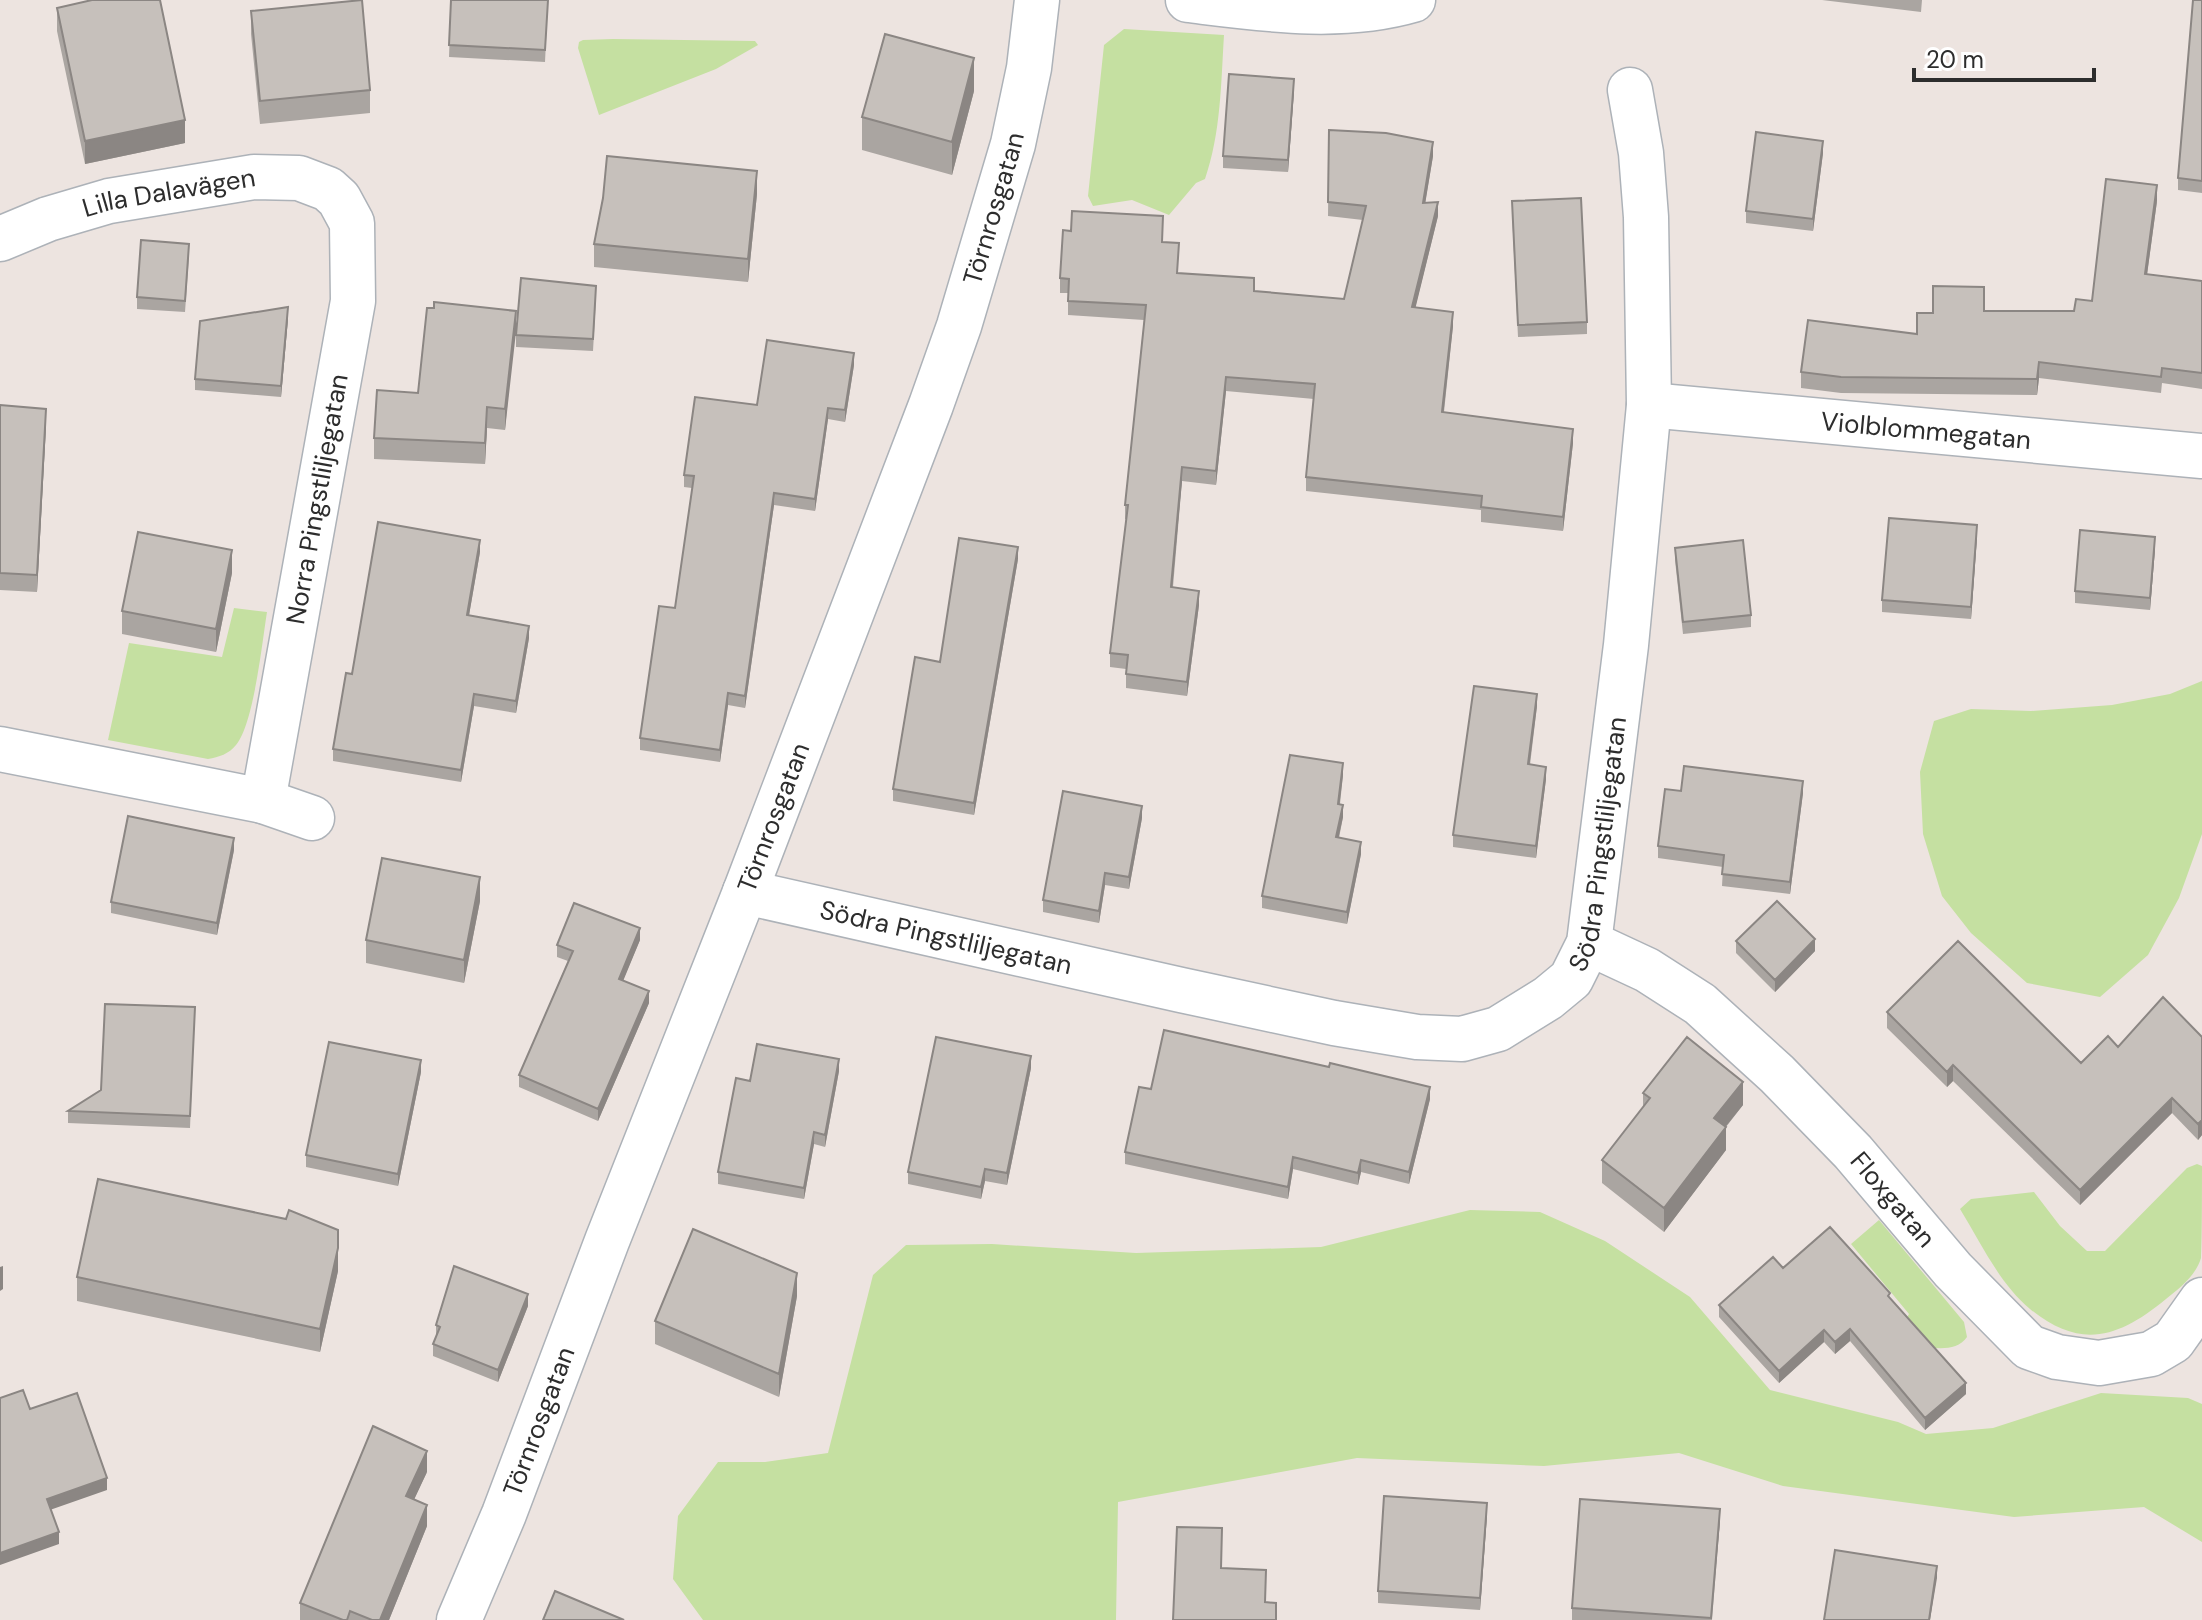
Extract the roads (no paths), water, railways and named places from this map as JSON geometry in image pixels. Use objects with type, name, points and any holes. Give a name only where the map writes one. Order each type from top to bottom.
[{"type":"street","name":"Törnrosgatan","points":[[459,1620],[504,1514],[607,1241],[745,892],[959,326],[1013,144],[1029,68],[1037,0]]},
{"type":"street","points":[[1188,0],[1322,12],[1413,0]]},
{"type":"street","name":"Södra Pingstliljegatan","points":[[745,892],[1211,997],[1417,1037],[1462,1039],[1498,1029],[1548,998],[1571,979],[1589,943],[1626,645],[1649,405],[1646,217],[1641,153],[1630,90]]},
{"type":"street","name":"Lilla Dalavägen","points":[[0,239],[48,219],[109,201],[254,177],[299,178],[328,189],[339,199]]},
{"type":"street","name":"Norra Pingstliljegatan","points":[[263,801],[353,301],[352,223],[339,199]]},
{"type":"street","name":"Violblommegatan","points":[[1649,405],[2202,456]]},
{"type":"street","points":[[0,749],[263,801],[312,818]]},
{"type":"street","name":"Floxgatan","points":[[1589,943],[1647,970],[1692,998],[1777,1074],[1853,1152],[1953,1270],[2029,1347],[2057,1357],[2099,1363],[2151,1354],[2173,1341],[2202,1300]]}]
